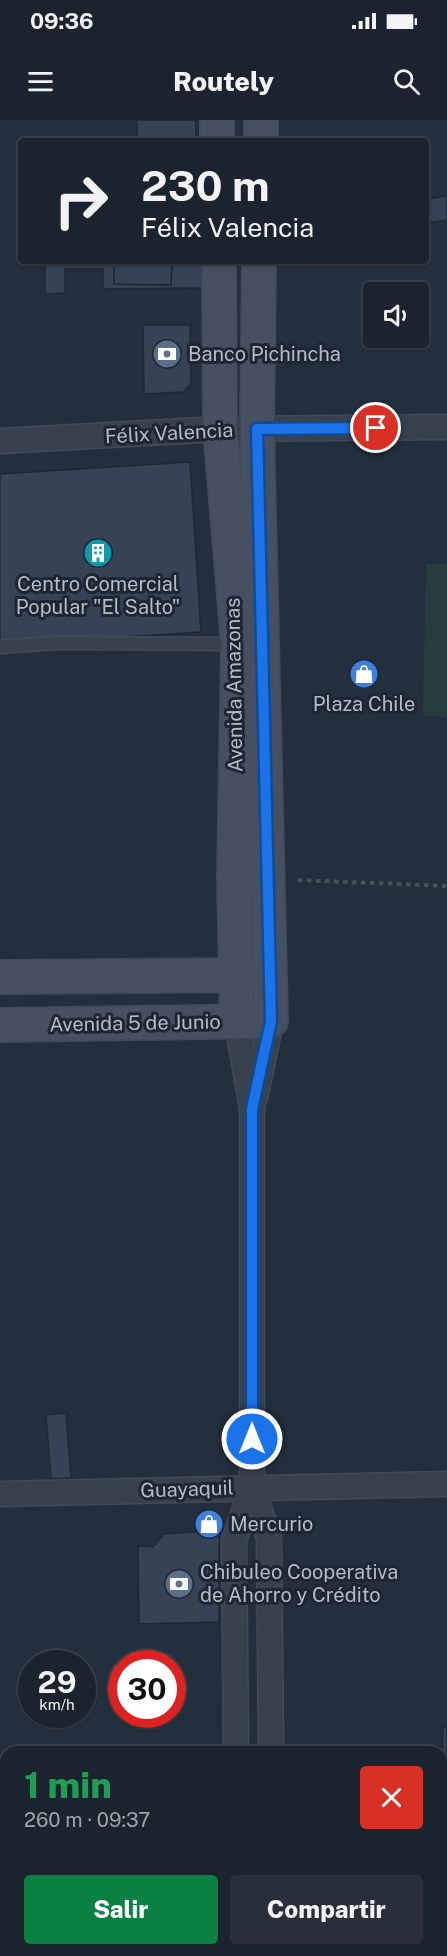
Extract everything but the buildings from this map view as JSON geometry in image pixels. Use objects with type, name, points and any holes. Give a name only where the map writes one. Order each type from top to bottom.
[{"type":"main road","points":[[217,120],[217,138]]},
{"type":"main road","points":[[261,120],[261,138]]},
{"type":"main road","name":"Avenida Amazonas","points":[[219,264],[219,429],[250,645],[268,879],[271,1021]]},
{"type":"main road","name":"Avenida Amazonas","points":[[237,1022],[235,976],[250,645],[257,429],[259,264]]},
{"type":"main road","points":[[0,977],[269,975]]},
{"type":"main road","name":"Avenida 5 de Junio","points":[[0,1025],[271,1021]]},
{"type":"street","name":"Félix Valencia","points":[[0,441],[219,429],[447,427]]},
{"type":"street","name":"Avenida Amazonas","points":[[252,1109],[271,1021]]},
{"type":"street","name":"Avenida Amazonas","points":[[236,1746],[234,1541],[252,1487],[252,1109],[237,1022]]},
{"type":"street","name":"Guayaquil","points":[[0,1494],[447,1484]]},
{"type":"street","name":"Avenida Amazonas","points":[[252,1487],[269,1538],[271,1746]]},
{"type":"lane","points":[[0,647],[55,643],[250,645]]},
{"type":"path","points":[[268,879],[447,886]]},
{"type":"green space","points":[[426,564],[447,564],[447,717],[423,716]]},
{"type":"place","name":"Banco Pichincha","points":[[167,354]]},
{"type":"place","name":"Centro Comercial Popular \"El Salto\"","points":[[98,553]]},
{"type":"place","name":"Plaza Chile","points":[[364,674]]},
{"type":"place","name":"Mercurio","points":[[209,1524]]},
{"type":"place","name":"Chibuleo Cooperativa de Ahorro y Crédito","points":[[179,1584]]},
{"type":"route","points":[[252,1439],[252,1109],[271,1021],[257,429],[376,428]]}]
